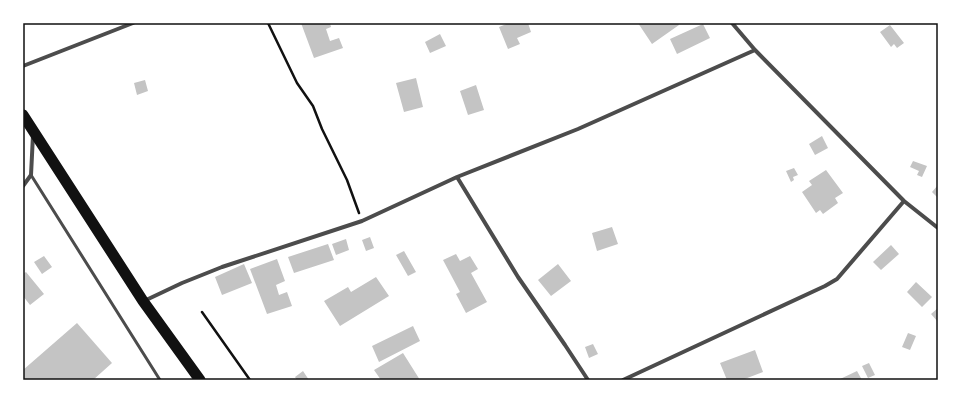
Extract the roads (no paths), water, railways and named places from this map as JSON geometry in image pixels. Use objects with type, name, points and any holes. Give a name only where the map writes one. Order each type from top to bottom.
[{"type":"highway","points":[[23,115],[143,301],[196,377]]},
{"type":"street","points":[[23,66],[133,23]]},
{"type":"street","points":[[732,23],[755,50],[904,201],[938,228]]},
{"type":"street","points":[[143,301],[182,283],[222,268],[362,221],[457,177],[578,129],[755,50]]},
{"type":"street","points":[[23,186],[31,175],[33,130]]},
{"type":"street","points":[[457,177],[518,277],[588,380]]},
{"type":"street","points":[[623,380],[825,286],[837,279],[904,201]]},
{"type":"lane","points":[[31,175],[160,380]]}]
